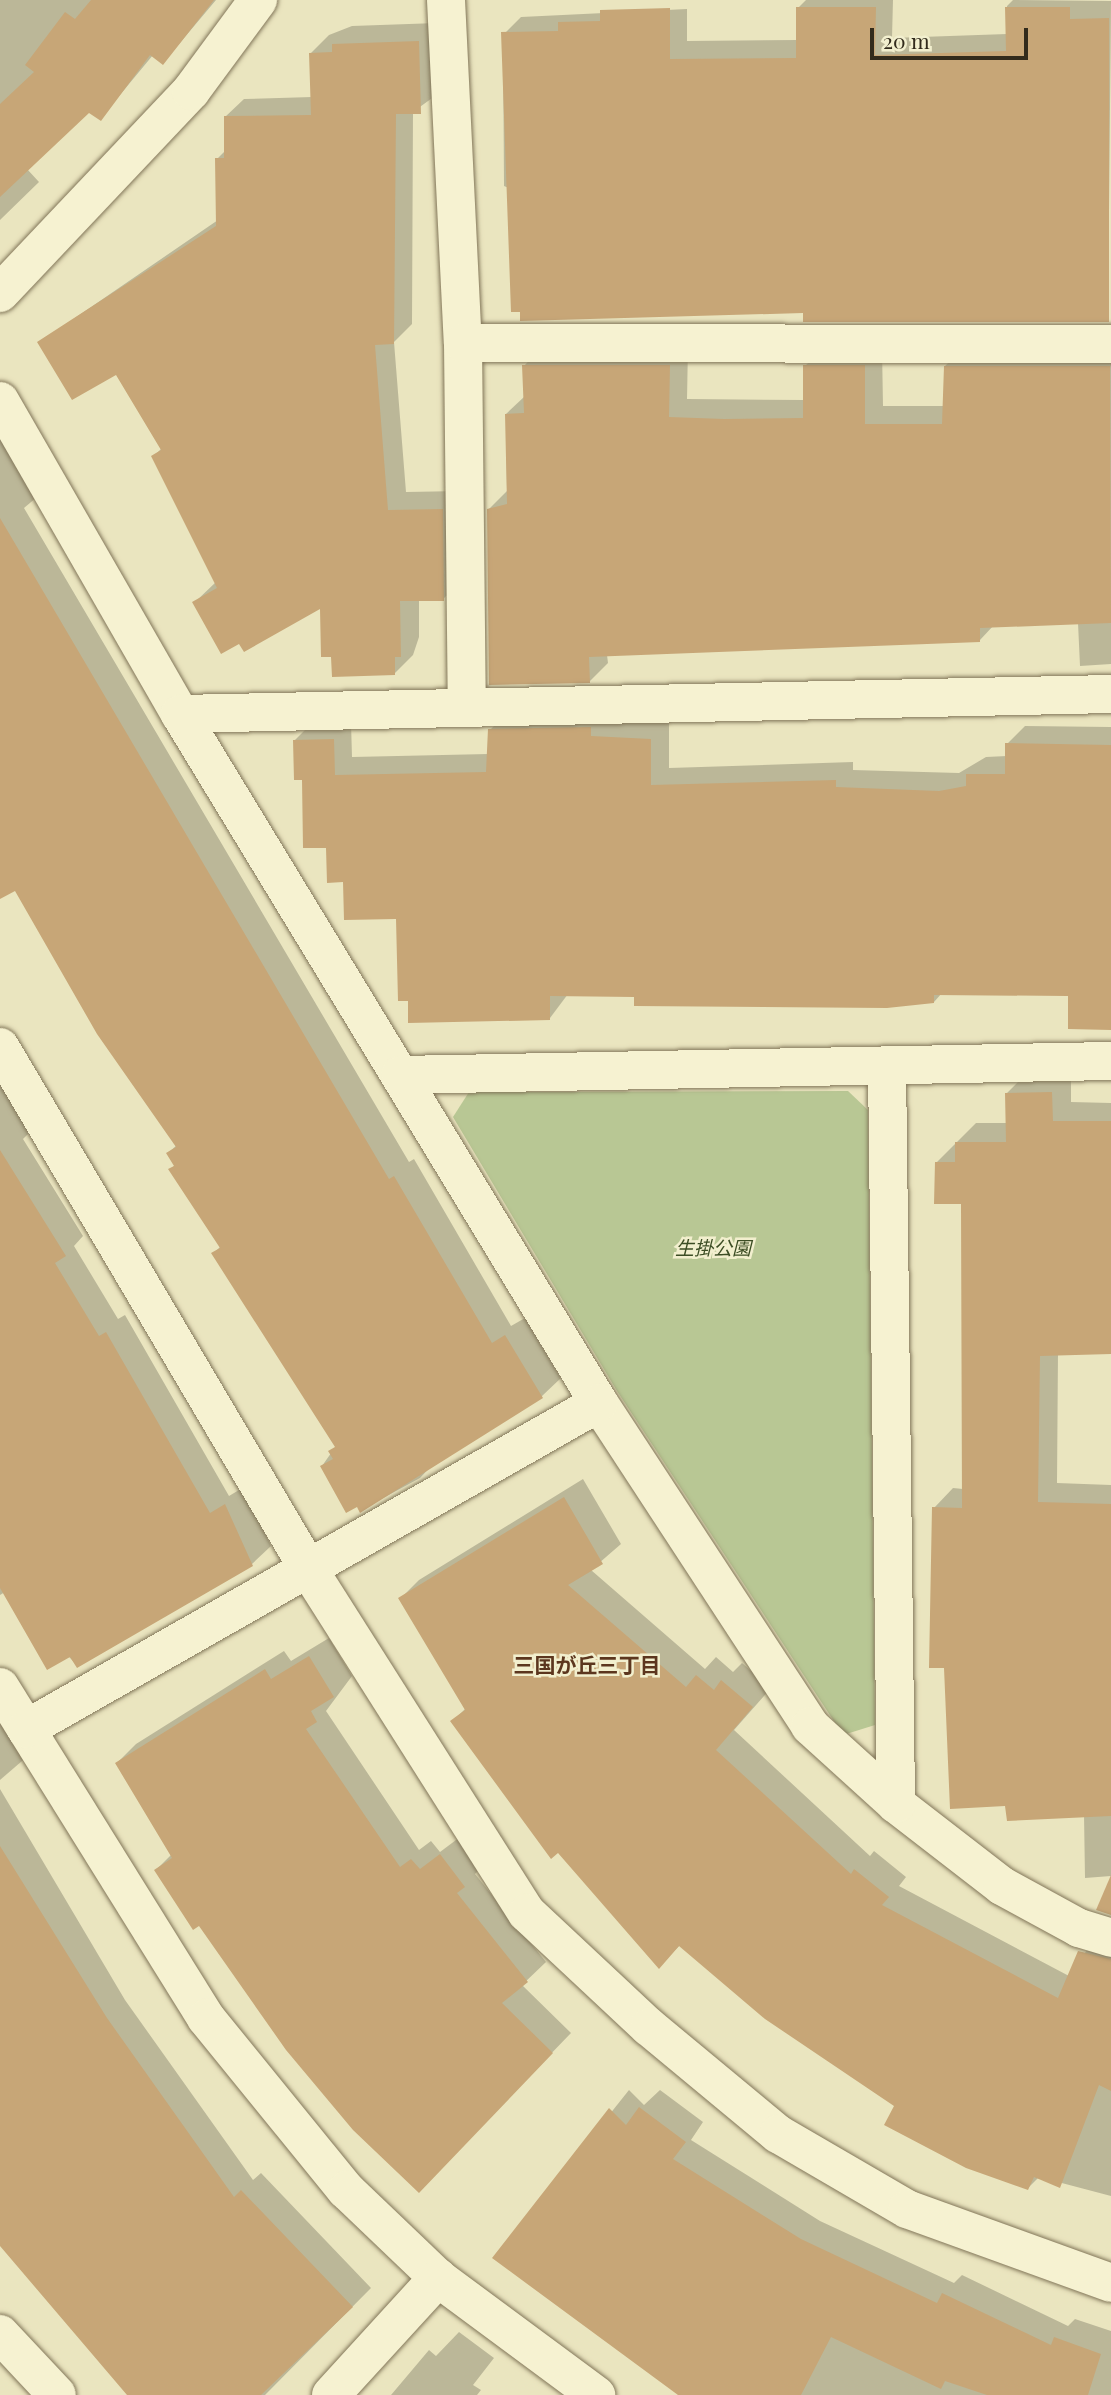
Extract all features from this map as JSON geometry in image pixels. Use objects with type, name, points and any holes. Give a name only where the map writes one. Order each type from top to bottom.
[{"type":"street","points":[[0,293],[191,91],[258,0]]},
{"type":"street","points":[[446,0],[463,343],[467,708]]},
{"type":"street","points":[[463,343],[1111,344]]},
{"type":"street","points":[[0,401],[180,714],[599,1403],[810,1726],[896,1804],[1002,1886],[1079,1928],[1111,1938]]},
{"type":"street","points":[[180,714],[1111,694]]},
{"type":"street","points":[[0,1047],[309,1570],[527,1913],[649,2027],[778,2134],[907,2209],[1111,2283]]},
{"type":"street","points":[[400,1075],[1111,1060]]},
{"type":"street","points":[[887,1065],[896,1804]]},
{"type":"street","points":[[26,1729],[599,1403]]},
{"type":"street","points":[[0,1687],[206,2018],[346,2190],[438,2278],[596,2395]]},
{"type":"street","points":[[331,2395],[438,2278]]},
{"type":"street","points":[[0,2334],[36,2388]]},
{"type":"green space","name":"生掛公園","points":[[848,1091],[868,1110],[875,1725],[843,1735],[617,1391],[453,1117],[469,1092]]},
{"type":"building","points":[[91,0],[214,0],[163,65],[150,55],[101,121],[89,113],[0,197],[0,104],[34,72],[25,65],[65,12],[75,19]]},
{"type":"building","points":[[796,7],[876,7],[875,55],[1006,51],[1005,7],[1070,7],[1070,19],[1109,18],[1109,322],[803,322],[803,313],[520,321],[520,312],[511,312],[501,32],[558,31],[558,22],[600,21],[600,10],[670,8],[670,59],[796,58]]},
{"type":"building","points":[[419,41],[421,114],[396,114],[394,344],[375,345],[388,510],[443,509],[444,601],[400,601],[401,657],[395,657],[395,675],[332,677],[331,657],[321,657],[320,609],[244,652],[239,644],[221,654],[192,602],[217,588],[151,456],[161,450],[116,375],[72,400],[37,342],[216,226],[215,158],[224,158],[224,116],[311,115],[309,53],[332,52],[332,44]]},
{"type":"building","points":[[522,365],[670,365],[669,417],[724,419],[803,418],[803,365],[865,365],[865,424],[942,424],[944,366],[1110,366],[1111,623],[980,628],[980,642],[589,657],[590,683],[489,685],[487,509],[507,504],[505,414],[524,413]]},
{"type":"building","points":[[0,518],[389,1179],[394,1176],[492,1343],[505,1335],[543,1398],[360,1513],[357,1507],[346,1513],[320,1466],[333,1459],[328,1451],[335,1447],[211,1253],[220,1248],[168,1169],[174,1166],[166,1153],[176,1147],[97,1034],[15,891],[0,899]]},
{"type":"building","points":[[591,727],[591,736],[651,739],[651,785],[836,780],[836,787],[939,791],[966,786],[966,774],[1005,774],[1005,743],[1111,745],[1111,1030],[1068,1029],[1068,996],[934,995],[934,1003],[887,1008],[634,1006],[634,997],[550,996],[550,1020],[408,1023],[408,1001],[398,1001],[396,919],[344,920],[343,882],[327,883],[326,848],[303,848],[302,780],[294,780],[293,740],[334,739],[335,775],[486,772],[488,729]]},
{"type":"building","points":[[1052,1092],[1053,1121],[1111,1121],[1111,1354],[1040,1356],[1038,1502],[1111,1504],[1111,1816],[1007,1821],[1005,1806],[950,1809],[944,1668],[929,1668],[932,1507],[962,1508],[961,1204],[934,1204],[935,1162],[955,1162],[955,1142],[1006,1142],[1005,1093]]},
{"type":"building","points":[[0,1150],[66,1256],[55,1263],[99,1336],[106,1332],[210,1513],[225,1504],[253,1566],[77,1668],[70,1657],[47,1670],[0,1588]]},
{"type":"building","points":[[564,1497],[603,1564],[568,1585],[686,1687],[696,1675],[714,1690],[721,1680],[753,1707],[716,1750],[851,1874],[854,1869],[889,1897],[882,1905],[1058,1998],[1078,1951],[1111,1959],[1111,2091],[1099,2085],[1060,2188],[1034,2177],[1028,2190],[966,2168],[884,2125],[894,2106],[765,2019],[679,1946],[659,1969],[558,1853],[551,1859],[450,1721],[465,1710],[398,1598]]},
{"type":"building","points":[[309,1656],[334,1697],[311,1711],[317,1722],[306,1729],[400,1867],[411,1859],[420,1869],[440,1854],[465,1887],[457,1893],[528,1982],[502,2003],[553,2053],[419,2193],[353,2130],[286,2050],[199,1926],[193,1930],[154,1870],[172,1858],[115,1763],[265,1669],[271,1679]]},
{"type":"building","points":[[0,1846],[107,2018],[234,2197],[241,2190],[353,2307],[261,2395],[127,2395],[0,2246]]},
{"type":"building","points":[[1111,1875],[1111,1915],[1096,1910]]},
{"type":"building","points":[[639,2107],[686,2142],[673,2159],[801,2239],[937,2303],[942,2293],[1051,2345],[1054,2337],[1101,2354],[1088,2395],[987,2395],[945,2381],[941,2389],[831,2337],[801,2395],[678,2395],[492,2258],[609,2108],[626,2125]]},
{"type":"district","name":"三国が丘三丁目","points":[[587,1664]]}]
